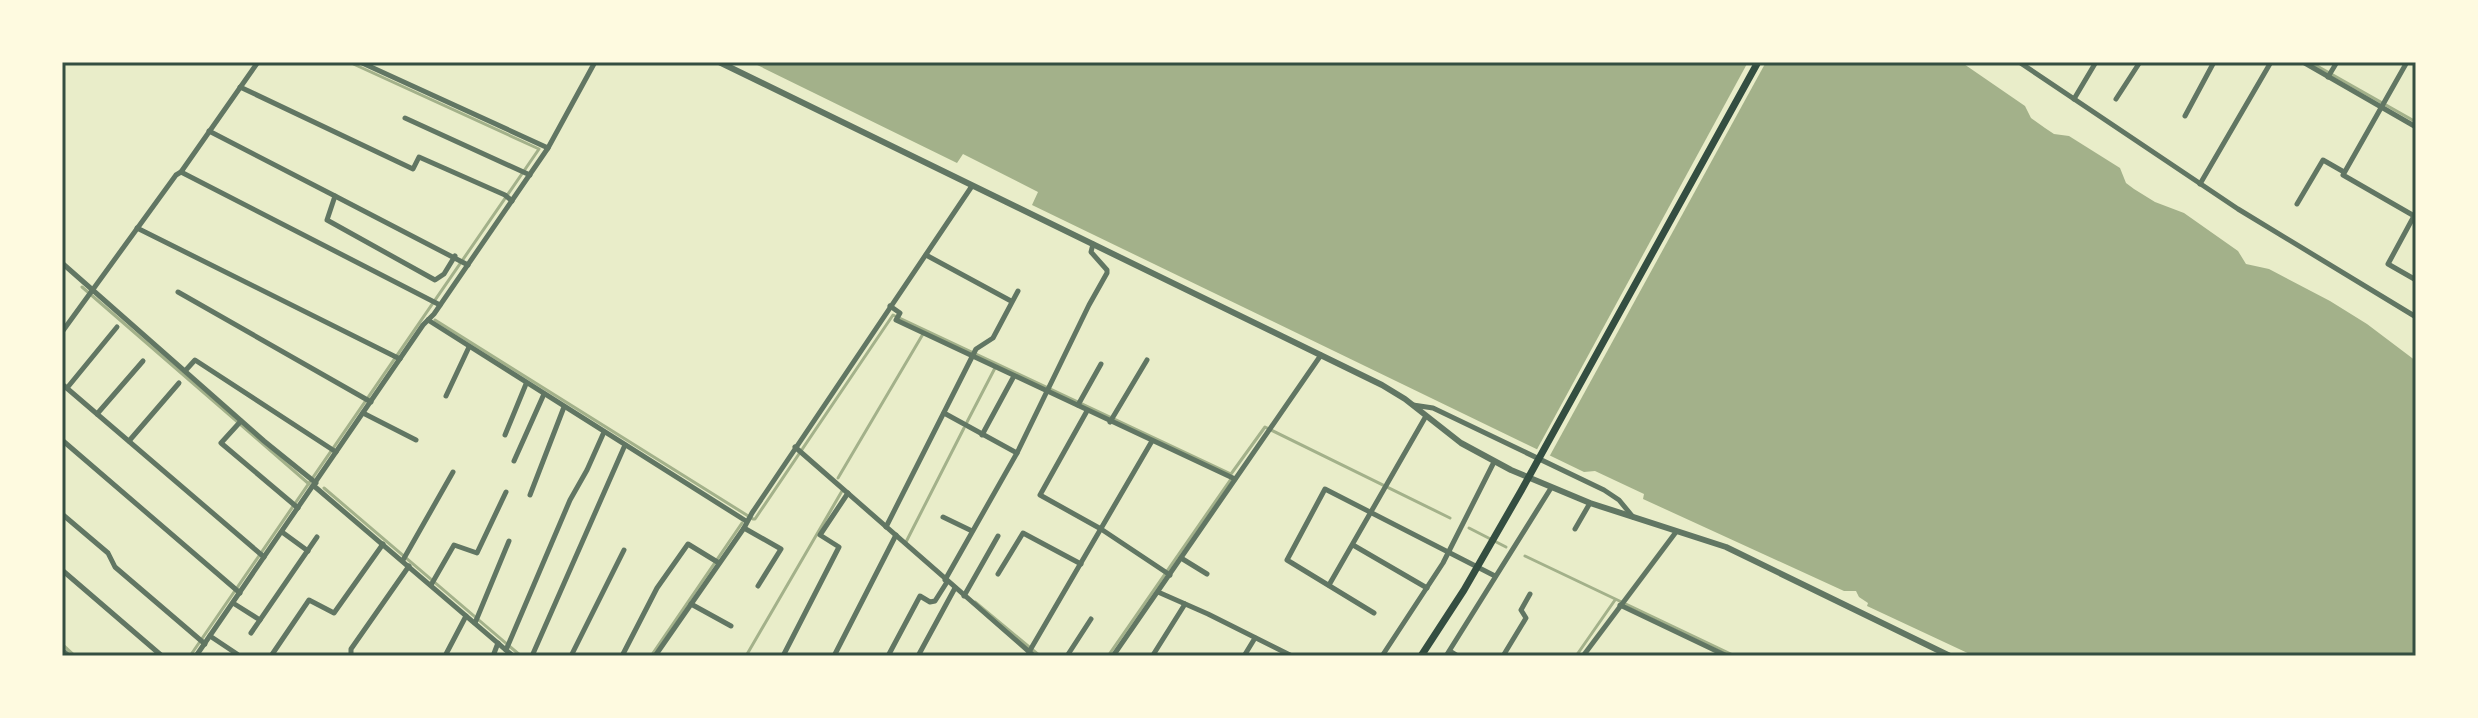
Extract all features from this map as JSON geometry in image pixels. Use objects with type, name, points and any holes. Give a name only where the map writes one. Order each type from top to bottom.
[{"type":"main road","points":[[1421,656],[1464,590],[1521,491],[1758,62]]},
{"type":"street","points":[[62,332],[258,62]]},
{"type":"street","points":[[360,62],[548,148]]},
{"type":"street","points":[[196,656],[233,603],[237,591],[282,532],[295,506],[333,450],[363,413],[368,400],[397,358],[428,320],[450,278],[548,148],[595,62]]},
{"type":"street","points":[[719,62],[1382,385],[1461,443],[1494,462],[1590,503],[1726,547],[1950,656]]},
{"type":"street","points":[[2019,62],[2200,184],[2416,317]]},
{"type":"street","points":[[2074,99],[2096,62]]},
{"type":"street","points":[[2116,99],[2140,62]]},
{"type":"street","points":[[2185,116],[2214,62]]},
{"type":"street","points":[[2200,184],[2271,62]]},
{"type":"street","points":[[2303,62],[2383,105],[2416,127]]},
{"type":"street","points":[[2329,75],[2337,62]]},
{"type":"street","points":[[2344,172],[2407,62]]},
{"type":"street","points":[[240,87],[413,169],[419,157],[509,199]]},
{"type":"street","points":[[405,118],[527,173]]},
{"type":"street","points":[[209,131],[462,261]]},
{"type":"street","points":[[2297,204],[2323,160],[2344,172],[2343,175],[2415,216],[2388,264],[2416,280]]},
{"type":"street","points":[[181,172],[437,303]]},
{"type":"street","points":[[655,656],[717,562],[799,450],[890,306],[972,186]]},
{"type":"street","points":[[335,196],[327,220],[435,280],[450,278],[462,261]]},
{"type":"street","points":[[137,228],[397,358]]},
{"type":"street","points":[[888,656],[920,596],[930,602],[935,601],[1017,453],[1023,434],[1107,273],[1091,252],[1093,244]]},
{"type":"street","points":[[926,255],[1011,301]]},
{"type":"street","points":[[62,263],[90,293],[185,371],[239,423],[313,482],[383,544],[405,557],[409,566],[433,582],[466,616],[477,620],[498,643],[508,647],[513,656]]},
{"type":"street","points":[[886,527],[974,353],[993,338],[1018,291]]},
{"type":"street","points":[[178,292],[368,400]]},
{"type":"street","points":[[890,306],[900,313],[897,317],[974,353],[1014,376],[1048,388],[1087,411],[1233,478]]},
{"type":"street","points":[[428,320],[747,520],[781,549],[758,586]]},
{"type":"street","points":[[117,327],[65,386],[262,555]]},
{"type":"street","points":[[446,396],[469,347]]},
{"type":"street","points":[[1113,656],[1158,592],[1167,573],[1181,558],[1233,478],[1321,355]]},
{"type":"street","points":[[185,371],[195,360],[333,450]]},
{"type":"street","points":[[1111,421],[1147,360]]},
{"type":"street","points":[[97,414],[143,361]]},
{"type":"street","points":[[1079,405],[1101,364]]},
{"type":"street","points":[[982,435],[1014,376]]},
{"type":"street","points":[[129,441],[179,383]]},
{"type":"street","points":[[505,435],[526,384]]},
{"type":"street","points":[[514,461],[544,394]]},
{"type":"street","points":[[1413,405],[1433,408],[1604,490],[1619,500],[1634,518]]},
{"type":"street","points":[[530,495],[564,407]]},
{"type":"street","points":[[1087,411],[1040,495],[1101,529],[1167,573]]},
{"type":"street","points":[[363,413],[416,440]]},
{"type":"street","points":[[944,413],[1017,453]]},
{"type":"street","points":[[1329,585],[1426,416]]},
{"type":"street","points":[[239,423],[221,443],[295,506]]},
{"type":"street","points":[[508,647],[570,500],[604,432]]},
{"type":"street","points":[[62,440],[237,591]]},
{"type":"street","points":[[799,450],[1031,651],[1152,441]]},
{"type":"street","points":[[532,656],[625,445]]},
{"type":"street","points":[[1382,656],[1427,588],[1494,462]]},
{"type":"street","points":[[405,557],[453,472]]},
{"type":"street","points":[[1458,656],[1448,654],[1551,488]]},
{"type":"street","points":[[1374,613],[1287,560],[1325,489],[1495,576]]},
{"type":"street","points":[[433,582],[454,545],[477,553],[506,492]]},
{"type":"street","points":[[783,656],[839,547],[820,535],[848,493]]},
{"type":"street","points":[[1575,529],[1590,503]]},
{"type":"street","points":[[62,514],[108,553],[115,567],[203,642]]},
{"type":"street","points":[[943,517],[972,531]]},
{"type":"street","points":[[282,532],[308,551]]},
{"type":"street","points":[[1583,656],[1676,532]]},
{"type":"street","points":[[998,574],[1023,533],[1081,564]]},
{"type":"street","points":[[834,656],[896,535]]},
{"type":"street","points":[[965,593],[998,536]]},
{"type":"street","points":[[251,633],[317,537]]},
{"type":"street","points":[[477,620],[509,541]]},
{"type":"street","points":[[271,656],[309,600],[334,613],[383,544]]},
{"type":"street","points":[[622,656],[657,588],[688,544],[717,562]]},
{"type":"street","points":[[1353,545],[1427,588]]},
{"type":"street","points":[[571,656],[624,550]]},
{"type":"street","points":[[1181,558],[1207,574]]},
{"type":"street","points":[[351,656],[351,649],[409,566]]},
{"type":"street","points":[[62,570],[162,656]]},
{"type":"street","points":[[918,656],[955,588]]},
{"type":"street","points":[[1158,592],[1291,656]]},
{"type":"street","points":[[1503,656],[1526,618],[1521,610],[1530,594]]},
{"type":"street","points":[[233,603],[260,620]]},
{"type":"street","points":[[1622,603],[1727,656]]},
{"type":"street","points":[[691,604],[731,626]]},
{"type":"street","points":[[1153,655],[1185,604]]},
{"type":"street","points":[[445,656],[466,616]]},
{"type":"street","points":[[1067,656],[1091,619]]},
{"type":"street","points":[[210,636],[237,654]]},
{"type":"street","points":[[1244,656],[1255,638]]},
{"type":"street","points":[[493,656],[498,643]]},
{"type":"street","points":[[62,650],[69,656]]},
{"type":"shaded area","points":[[751,62],[1961,62],[2025,106],[2031,118],[2054,134],[2069,136],[2120,168],[2126,183],[2134,189],[2155,202],[2184,213],[2238,251],[2246,264],[2269,269],[2330,301],[2416,361],[2416,656],[1974,656],[1867,606],[1868,603],[1856,591],[1844,591],[1643,499],[1644,494],[1595,471],[1584,472],[1032,205],[1038,192],[963,154],[957,163]]},
{"type":"pier","points":[[1748,62],[1766,62],[1548,459],[1535,453]]},
{"type":"waterway","points":[[190,656],[539,149],[349,62]]},
{"type":"waterway","points":[[2310,62],[2416,122]]},
{"type":"waterway","points":[[82,287],[309,484]]},
{"type":"waterway","points":[[435,320],[753,519],[893,315],[1231,474],[1265,427],[1450,518]]},
{"type":"waterway","points":[[838,478],[923,334]]},
{"type":"waterway","points":[[967,422],[995,368]]},
{"type":"waterway","points":[[906,542],[964,428]]},
{"type":"waterway","points":[[1108,656],[1231,479]]},
{"type":"waterway","points":[[324,488],[521,656]]},
{"type":"waterway","points":[[746,656],[842,491]]},
{"type":"waterway","points":[[651,656],[742,523]]},
{"type":"waterway","points":[[1469,528],[1506,547]]},
{"type":"waterway","points":[[1525,556],[1735,656]]},
{"type":"waterway","points":[[1576,656],[1615,600]]},
{"type":"waterway","points":[[975,602],[1040,656]]},
{"type":"waterway","points":[[62,644],[75,656]]}]
